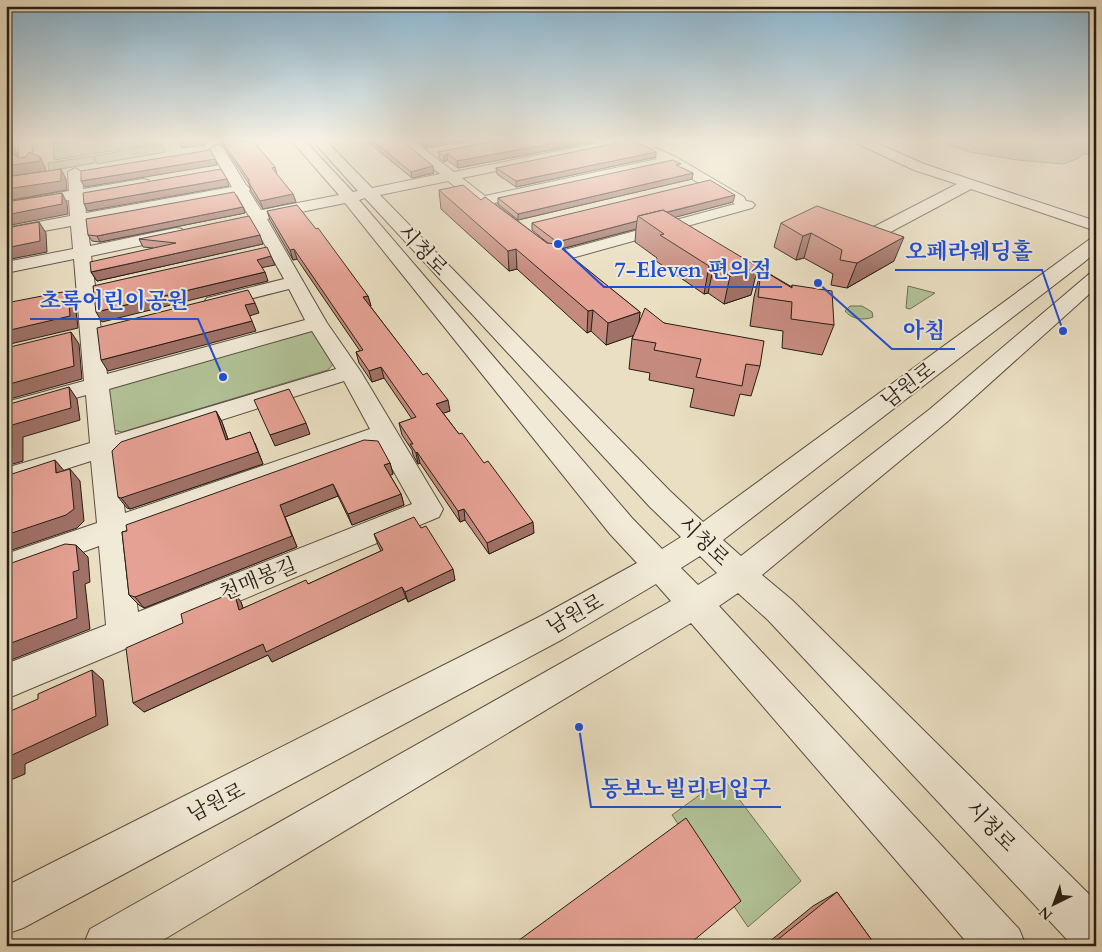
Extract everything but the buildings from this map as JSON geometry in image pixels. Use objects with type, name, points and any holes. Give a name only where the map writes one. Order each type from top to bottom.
[{"type":"street","points":[[76,185],[124,634]]},
{"type":"street","points":[[6,206],[127,185]]},
{"type":"street","name":"천매봉길","points":[[6,682],[429,509],[350,372],[317,323],[295,282],[267,250],[248,218],[241,185]]},
{"type":"street","name":"시청로","points":[[348,185],[660,499],[780,610],[1096,935]]},
{"type":"street","name":"시청로","points":[[352,185],[620,526],[696,604],[1002,946]]},
{"type":"street","points":[[248,218],[405,185]]},
{"type":"street","points":[[463,185],[554,258],[746,205],[715,185]]},
{"type":"street","points":[[483,201],[554,185]]},
{"type":"street","points":[[862,240],[966,185]]},
{"type":"street","points":[[973,185],[1096,226]]},
{"type":"street","points":[[6,233],[243,189]]},
{"type":"street","points":[[516,227],[535,223]]},
{"type":"street","points":[[6,268],[190,230]]},
{"type":"street","name":"남원로","points":[[6,911],[551,628],[660,566],[703,538],[1096,243]]},
{"type":"street","name":"남원로","points":[[107,946],[644,632],[696,604],[740,575],[939,415],[1096,278]]},
{"type":"street","points":[[198,306],[295,282]]},
{"type":"street","points":[[6,410],[317,323]]},
{"type":"street","points":[[6,478],[350,372]]},
{"type":"street","points":[[6,567],[385,433]]},
{"type":"green space","points":[[908,286],[935,293],[910,309],[906,308]]},
{"type":"green space","points":[[850,306],[862,306],[872,312],[873,317],[862,319],[851,316],[845,311]]},
{"type":"green space","points":[[306,331],[315,332],[333,364],[328,370],[122,432],[113,430],[108,389],[116,383]]},
{"type":"green space","points":[[723,778],[801,881],[748,927],[672,815]]},
{"type":"place","name":"7-Eleven 편의점","points":[[558,244]]},
{"type":"place","name":"아침","points":[[818,283]]},
{"type":"place","name":"오페라웨딩홀","points":[[1063,331]]},
{"type":"place","name":"초록어린이공원","points":[[223,377]]},
{"type":"place","name":"동보노빌리티입구","points":[[579,727]]}]
